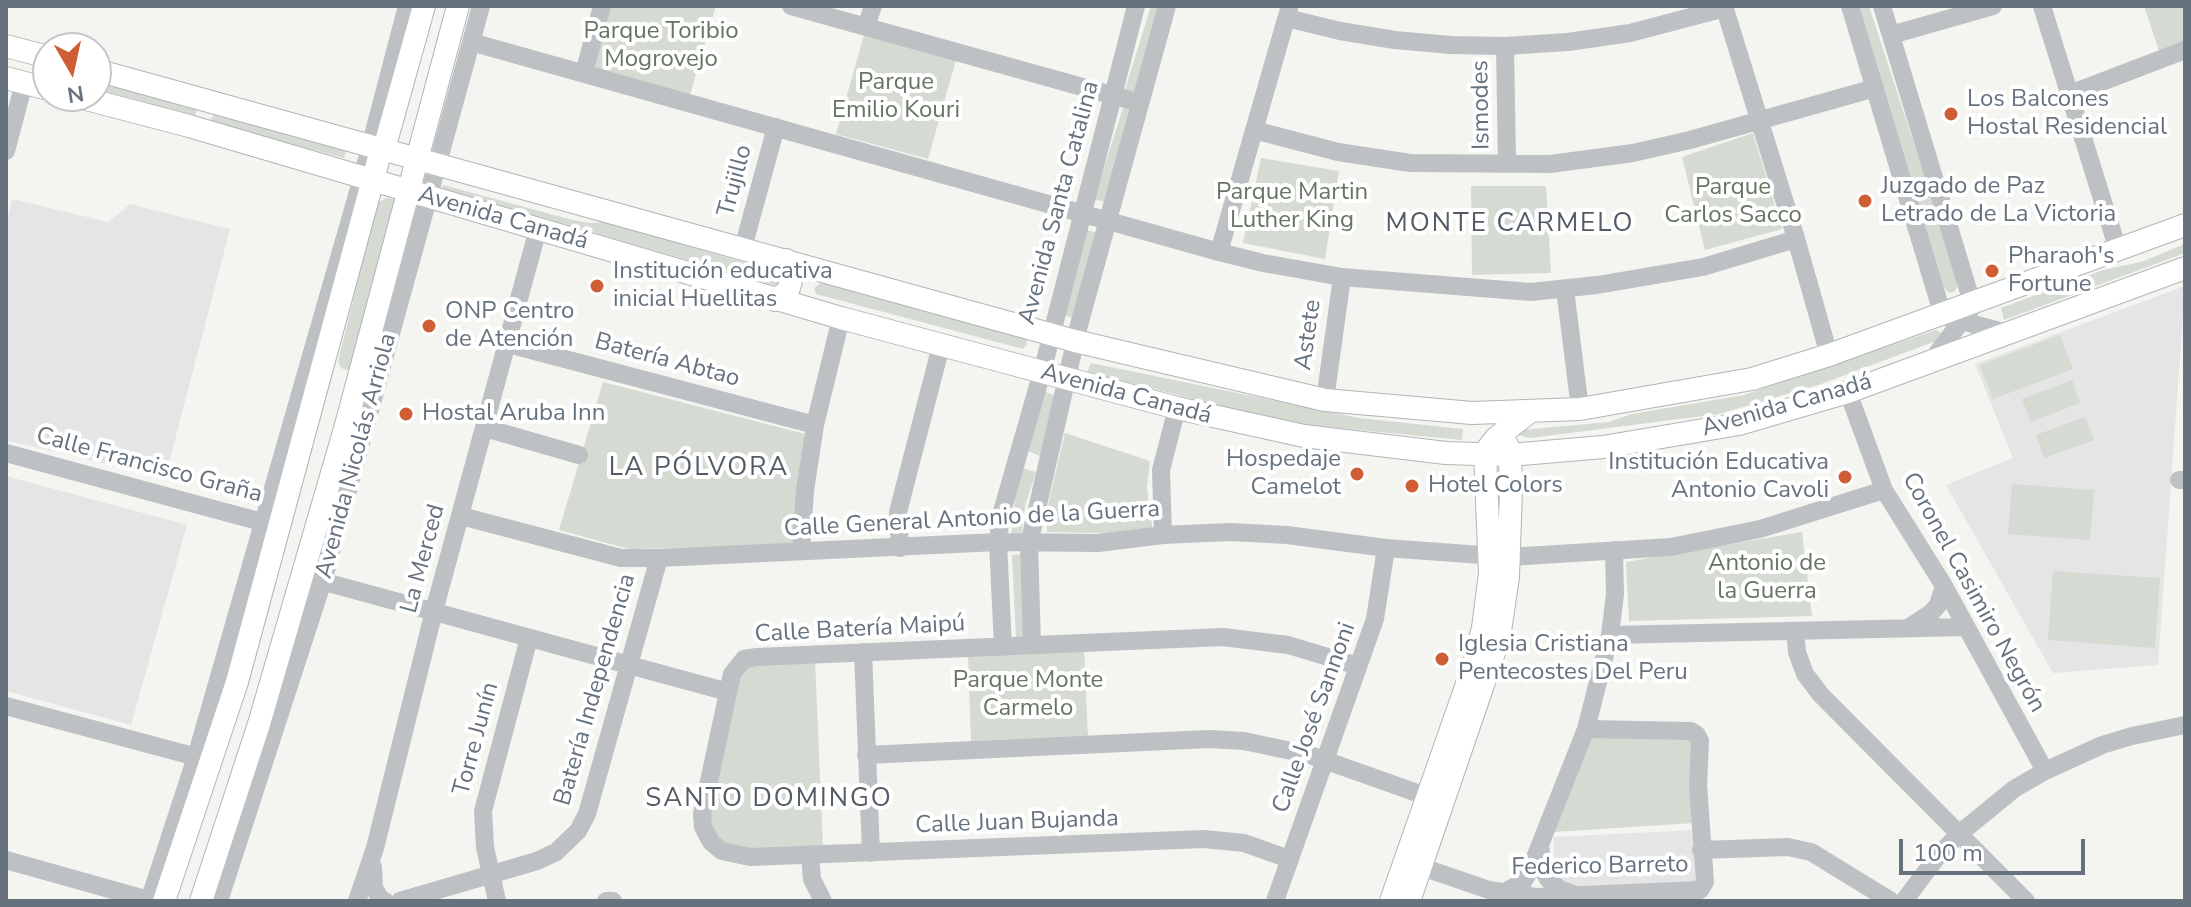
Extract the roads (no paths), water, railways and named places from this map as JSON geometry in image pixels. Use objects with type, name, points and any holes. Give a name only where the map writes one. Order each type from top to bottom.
[{"type":"main road","points":[[164,901],[204,759],[237,682],[272,524],[310,415],[368,178],[424,6]]},
{"type":"main road","name":"Avenida Nicolás Arriola","points":[[201,901],[247,763],[346,425],[362,400],[362,364],[427,161],[458,6]]},
{"type":"main road","points":[[6,46],[32,53]]},
{"type":"main road","name":"Avenida Canadá","points":[[112,74],[1075,341],[1325,400],[1472,413],[1580,409],[1752,379],[1959,313],[2185,225]]},
{"type":"main road","points":[[189,126],[204,121],[208,116],[209,107],[203,100]]},
{"type":"main road","name":"Avenida Canadá","points":[[112,106],[368,178],[775,300],[1177,408],[1304,436],[1485,455]]},
{"type":"main road","points":[[775,300],[788,291],[793,274],[786,260]]},
{"type":"main road","name":"Avenida Canadá","points":[[1505,445],[1603,447],[1739,424],[1848,392],[2185,268]]},
{"type":"main road","points":[[814,311],[807,294],[812,278],[826,272]]},
{"type":"main road","points":[[319,330],[330,366],[342,373],[356,371],[362,364]]},
{"type":"main road","points":[[310,415],[320,406],[329,405],[341,412],[346,425]]},
{"type":"main road","points":[[1472,413],[1505,445]]},
{"type":"main road","points":[[1499,557],[1505,445],[1528,413]]},
{"type":"main road","points":[[1391,901],[1412,864],[1497,648],[1506,597],[1485,455],[1487,449],[1505,445]]},
{"type":"main road","points":[[1409,901],[1412,864]]},
{"type":"street","points":[[377,147],[407,6]]},
{"type":"street","name":"Avenida Nicolás Arriola","points":[[427,161],[471,42],[481,6]]},
{"type":"street","points":[[584,73],[602,6]]},
{"type":"street","points":[[791,6],[1140,103]]},
{"type":"street","points":[[866,27],[873,6]]},
{"type":"street","name":"Avenida Santa Catalina","points":[[1003,647],[998,542],[1001,515],[1042,372],[1136,6]]},
{"type":"street","name":"Avenida Santa Catalina","points":[[1032,645],[1029,544],[1075,341],[1167,6]]},
{"type":"street","points":[[1850,6],[1875,88],[1959,313],[2007,333]]},
{"type":"street","points":[[1882,6],[1959,313],[1932,360]]},
{"type":"street","points":[[1891,35],[1993,6]]},
{"type":"street","points":[[2042,6],[2118,250]]},
{"type":"street","points":[[1219,252],[1288,12],[1340,31],[1395,40],[1505,46],[1568,42],[1630,33],[1724,7],[1829,355]]},
{"type":"street","points":[[471,42],[1219,252],[1342,277],[1531,292],[1703,267],[1796,239]]},
{"type":"street","name":"Ismodes","points":[[1505,46],[1507,163]]},
{"type":"street","points":[[2070,94],[2185,50]]},
{"type":"street","points":[[6,151],[15,80]]},
{"type":"street","points":[[1254,130],[1338,152],[1410,163],[1550,164],[1633,153],[1690,140],[1875,88]]},
{"type":"street","name":"Trujillo","points":[[743,248],[776,127]]},
{"type":"street","points":[[272,524],[319,330],[368,178]]},
{"type":"street","name":"Avenida Nicolás Arriola","points":[[219,901],[323,581],[362,400],[418,194]]},
{"type":"street","name":"La Merced","points":[[357,901],[375,848],[434,611],[538,229]]},
{"type":"street","name":"Astete","points":[[1325,400],[1342,277]]},
{"type":"street","points":[[1565,289],[1580,409]]},
{"type":"street","points":[[801,551],[805,491],[815,425],[841,318]]},
{"type":"street","name":"Batería Abtao","points":[[508,344],[815,425]]},
{"type":"street","points":[[900,548],[898,512],[941,346]]},
{"type":"street","name":"Coronel Casimiro Negrón","points":[[1848,392],[1884,490],[1944,586],[2045,771]]},
{"type":"street","points":[[1163,535],[1161,470],[1177,408]]},
{"type":"street","points":[[485,428],[579,455]]},
{"type":"street","name":"Calle Francisco Graña","points":[[6,453],[272,524]]},
{"type":"street","points":[[1015,465],[1046,471]]},
{"type":"street","points":[[1499,557],[1671,547],[1760,529],[1884,490]]},
{"type":"street","name":"Calle General Antonio de la Guerra","points":[[461,516],[621,558],[998,542],[1098,543],[1163,535],[1250,533],[1499,557]]},
{"type":"street","name":"Calle José Sannoni","points":[[1275,901],[1378,608],[1386,548]]},
{"type":"street","points":[[1503,893],[1523,882],[1586,729],[1610,635],[1615,594],[1614,550]]},
{"type":"street","name":"Batería Independencia","points":[[400,901],[547,857],[565,846],[578,831],[587,814],[659,558]]},
{"type":"street","points":[[301,575],[728,692]]},
{"type":"street","points":[[1905,629],[1931,613],[1938,605],[1944,586]]},
{"type":"street","points":[[1610,635],[1966,627]]},
{"type":"street","points":[[1795,631],[1797,652],[1805,674],[1821,695],[2026,901]]},
{"type":"street","name":"Calle Batería Maipú","points":[[728,692],[732,674],[744,659],[757,657],[1223,637],[1288,645],[1358,666]]},
{"type":"street","name":"Torre Junín","points":[[497,901],[483,834],[483,811],[529,638]]},
{"type":"street","points":[[863,652],[871,853]]},
{"type":"street","name":"Calle Juan Bujanda","points":[[728,692],[702,814],[703,827],[711,842],[734,856],[1218,840],[1244,843],[1289,859]]},
{"type":"street","points":[[6,706],[204,759],[150,901],[6,860]]},
{"type":"street","points":[[1904,901],[1937,857],[1959,834],[2014,789],[2102,745],[2158,729],[2185,725]]},
{"type":"street","points":[[1586,729],[1691,731],[1697,735],[1700,741],[1698,785],[1701,850]]},
{"type":"street","points":[[866,755],[1209,739],[1258,743],[1326,760],[1435,800]]},
{"type":"street","points":[[1541,842],[1541,866],[1548,879],[1559,889],[1578,896]]},
{"type":"street","name":"Federico Barreto","points":[[1412,864],[1503,893],[1535,897],[1631,897],[1700,890],[1705,882],[1701,850],[1788,847],[1811,852],[1891,901]]},
{"type":"street","points":[[375,848],[374,888],[381,900],[385,901]]},
{"type":"street","points":[[810,855],[812,879],[823,901]]},
{"type":"street","points":[[606,901],[613,901]]},
{"type":"place","name":"Los Balcones Hostal Residencial","points":[[1951,114]]},
{"type":"place","name":"Juzgado de Paz Letrado de La Victoria","points":[[1865,201]]},
{"type":"place","name":"Pharaoh's Fortune","points":[[1992,271]]},
{"type":"place","name":"Institución educativa inicial Huellitas","points":[[597,286]]},
{"type":"place","name":"ONP Centro de Atención","points":[[429,326]]},
{"type":"place","name":"Hostal Aruba Inn","points":[[406,414]]},
{"type":"place","name":"Hospedaje Camelot","points":[[1357,474]]},
{"type":"place","name":"Institución Educativa Antonio Cavoli","points":[[1845,477]]},
{"type":"place","name":"Hotel Colors","points":[[1412,486]]},
{"type":"place","name":"Iglesia Cristiana Pentecostes Del Peru","points":[[1442,659]]},
{"type":"district","name":"MONTE CARMELO","points":[[1510,225]]},
{"type":"district","name":"LA PÓLVORA","points":[[699,469]]},
{"type":"district","name":"SANTO DOMINGO","points":[[769,800]]},
{"type":"park label","name":"Parque Toribio Mogrovejo","points":[[661,46]]},
{"type":"park label","name":"Parque Emilio Kouri","points":[[896,97]]},
{"type":"park label","name":"Parque Carlos Sacco","points":[[1733,202]]},
{"type":"park label","name":"Parque Martin Luther King","points":[[1292,207]]},
{"type":"park label","name":"Antonio de la Guerra","points":[[1767,578]]},
{"type":"park label","name":"Parque Monte Carmelo","points":[[1028,695]]}]
